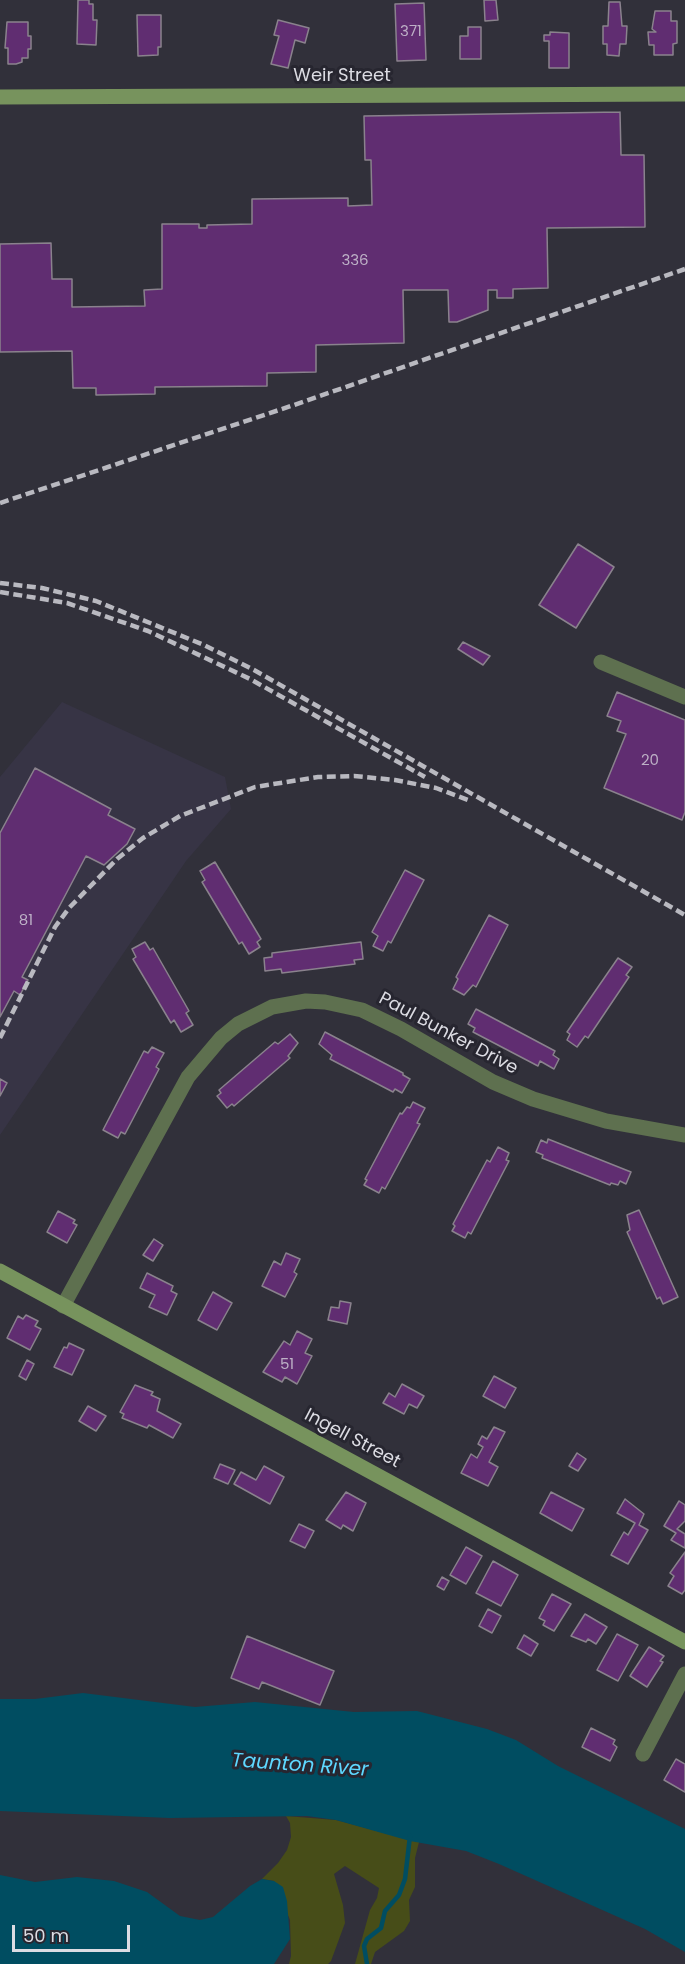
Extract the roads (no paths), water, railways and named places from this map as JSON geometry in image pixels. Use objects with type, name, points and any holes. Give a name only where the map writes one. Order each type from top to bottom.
[{"type":"street","name":"Weir Street","points":[[0,97],[685,94]]},
{"type":"street","points":[[601,662],[685,697]]},
{"type":"street","name":"Paul Bunker Drive","points":[[63,1306],[188,1077],[221,1038],[238,1024],[272,1007],[315,1002],[362,1010],[401,1029],[493,1082],[533,1099],[606,1121],[685,1135]]},
{"type":"street","name":"Ingell Street","points":[[0,1271],[685,1642]]},
{"type":"street","points":[[643,1754],[685,1674]]},
{"type":"water","name":"Taunton River","points":[[83,1693],[195,1707],[255,1702],[354,1712],[417,1711],[487,1729],[516,1740],[558,1766],[685,1829],[685,1952],[645,1929],[466,1851],[410,1841],[336,1820],[307,1816],[170,1818],[0,1811],[0,1699],[35,1699]]},
{"type":"water","points":[[0,1875],[35,1882],[77,1877],[114,1881],[147,1892],[180,1916],[200,1920],[213,1917],[250,1886],[262,1879],[274,1881],[283,1887],[287,1901],[290,1939],[274,1964],[0,1964]]},
{"type":"waterway","points":[[367,1964],[364,1946],[367,1939],[381,1928],[385,1911],[399,1895],[405,1879],[410,1836]]},
{"type":"railway","points":[[0,503],[291,406],[685,269]]},
{"type":"railway","points":[[0,583],[42,588],[96,601],[204,645],[254,670],[685,915]]},
{"type":"railway","points":[[0,592],[67,603],[148,631],[250,679],[425,777]]},
{"type":"railway","points":[[0,1038],[55,927],[69,908],[117,859],[143,838],[180,816],[255,787],[318,777],[354,776],[395,780],[436,788],[468,800]]}]
